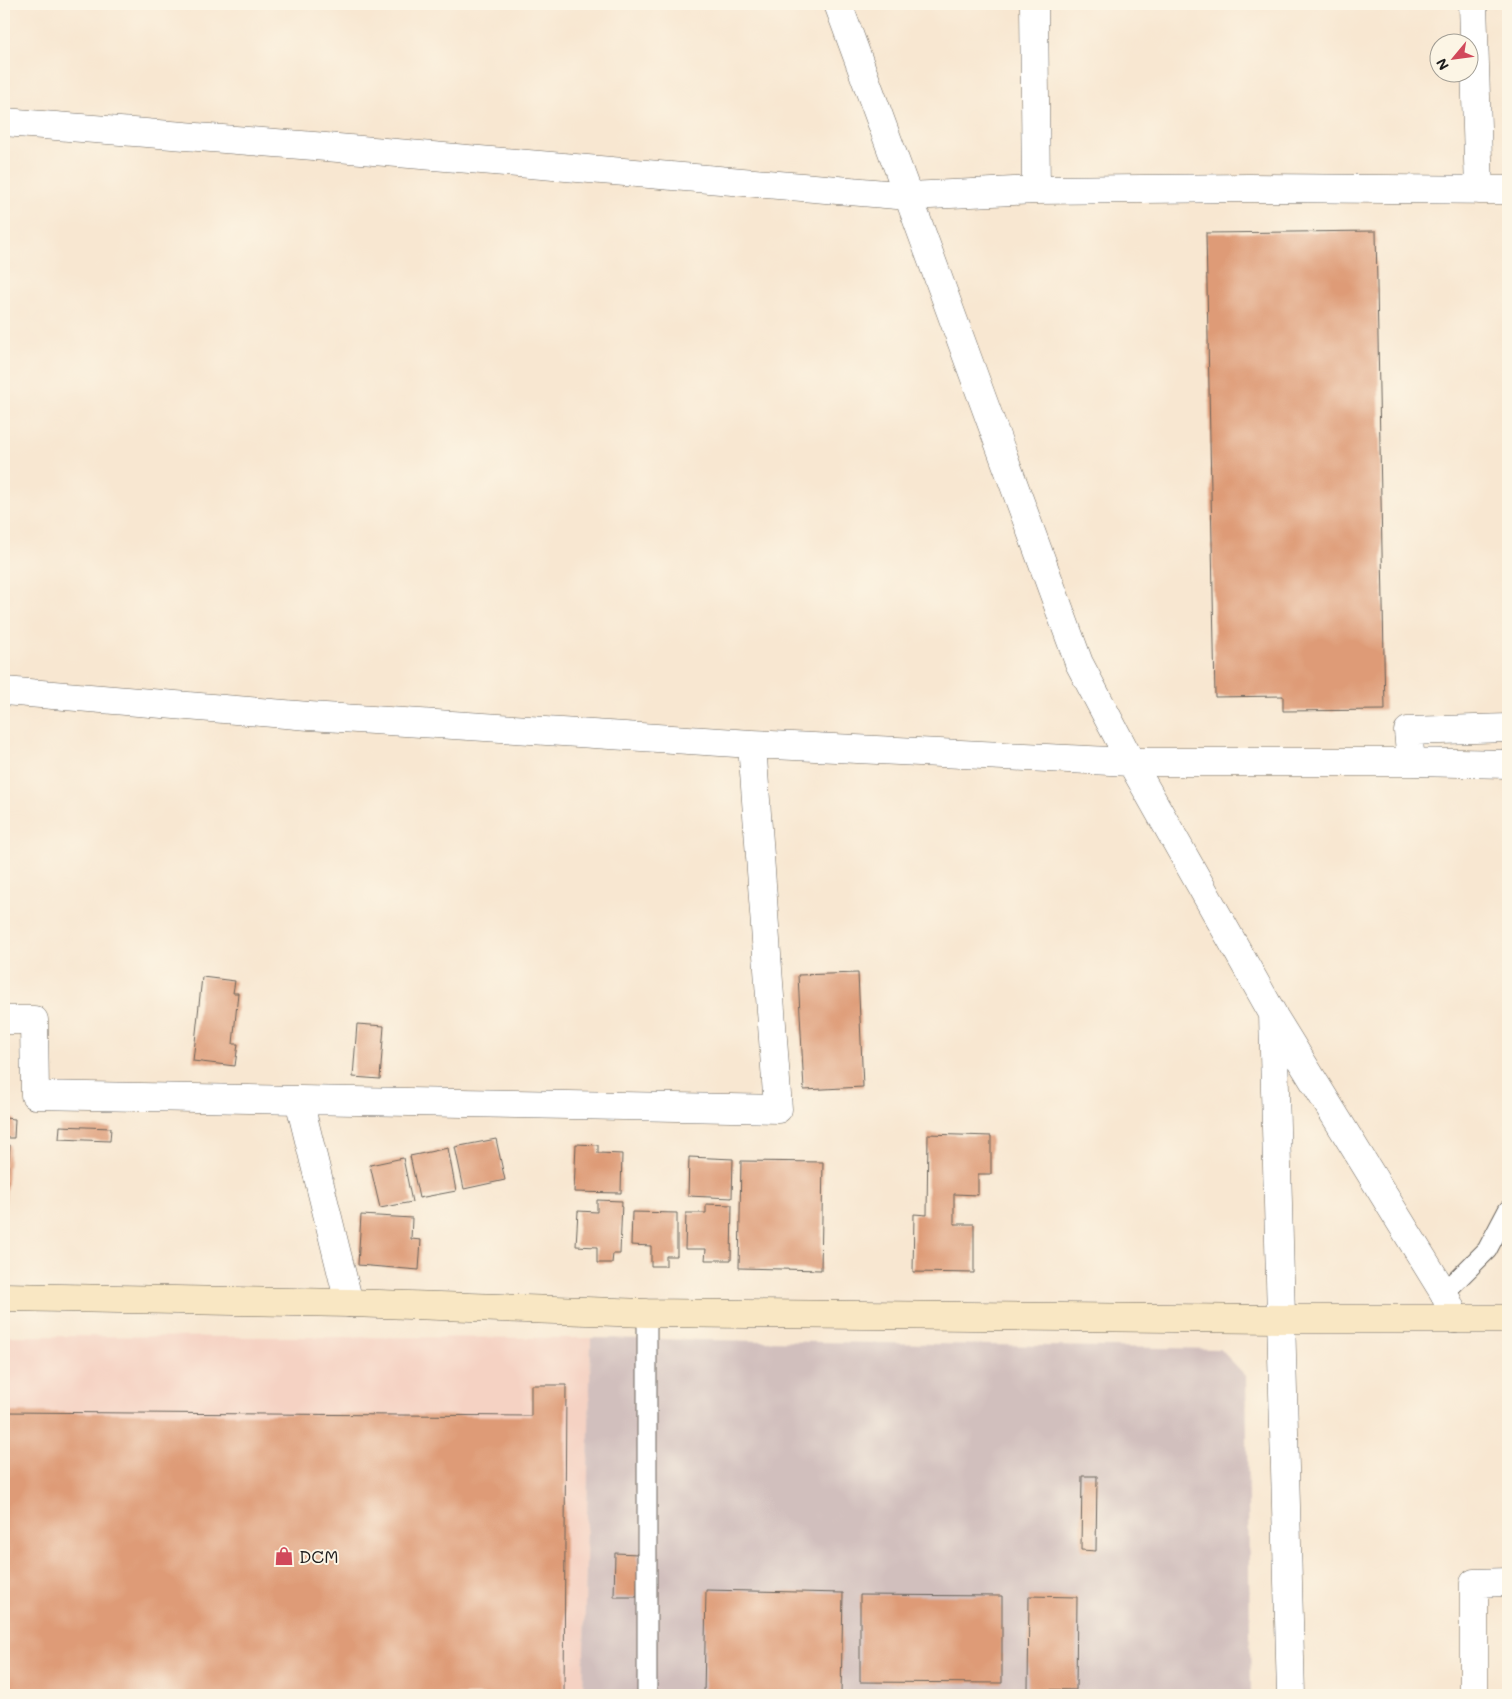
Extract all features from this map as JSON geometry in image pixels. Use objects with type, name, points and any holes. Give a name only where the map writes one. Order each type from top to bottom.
[{"type":"street","points":[[838,4],[1079,663],[1131,762],[1273,1014],[1444,1293],[1455,1319]]},
{"type":"street","points":[[1034,4],[1036,190]]},
{"type":"street","points":[[1473,4],[1479,190]]},
{"type":"street","points":[[4,122],[909,196],[1036,190],[1258,188],[1508,190]]},
{"type":"street","points":[[4,691],[309,716],[752,744],[1131,762],[1508,764]]},
{"type":"street","points":[[1410,762],[1408,730],[1508,728]]},
{"type":"street","points":[[4,1020],[34,1020],[35,1095],[778,1109],[752,744]]},
{"type":"street","points":[[1273,1014],[1290,1695]]},
{"type":"street","points":[[300,1100],[349,1303]]},
{"type":"street","points":[[4,1297],[349,1303],[647,1313],[1282,1319],[1508,1319]]},
{"type":"street","points":[[1474,1695],[1474,1582],[1508,1582]]},
{"type":"lane","points":[[1444,1293],[1487,1250],[1508,1210]]},
{"type":"lane","points":[[647,1313],[647,1695]]},
{"type":"shaded area","name":"DCM","points":[[4,1336],[591,1338],[583,1695],[4,1695]]},
{"type":"shaded area","points":[[591,1338],[1220,1349],[1246,1376],[1251,1695],[583,1695]]},
{"type":"building","points":[[1376,231],[1385,710],[1283,711],[1283,696],[1215,697],[1206,233]]},
{"type":"building","points":[[858,973],[863,1087],[804,1090],[798,975]]},
{"type":"building","points":[[202,977],[235,981],[233,993],[238,993],[233,1044],[238,1044],[235,1066],[193,1061]]},
{"type":"building","points":[[357,1024],[384,1026],[380,1079],[353,1077]]},
{"type":"building","points":[[4,1118],[15,1119],[14,1138],[4,1138]]},
{"type":"building","points":[[60,1126],[111,1128],[110,1141],[59,1139]]},
{"type":"building","points":[[928,1134],[991,1136],[991,1174],[978,1174],[978,1195],[954,1194],[954,1224],[974,1224],[974,1273],[913,1272],[914,1214],[927,1215]]},
{"type":"building","points":[[496,1139],[505,1180],[464,1189],[455,1147]]},
{"type":"building","points":[[4,1144],[10,1145],[5,1206],[4,1206]]},
{"type":"building","points":[[576,1144],[598,1145],[598,1153],[622,1154],[621,1193],[574,1192]]},
{"type":"building","points":[[448,1148],[456,1191],[419,1198],[410,1156]]},
{"type":"building","points":[[689,1157],[733,1159],[732,1198],[688,1196]]},
{"type":"building","points":[[403,1158],[412,1202],[380,1208],[370,1165]]},
{"type":"building","points":[[741,1161],[823,1162],[821,1270],[739,1268]]},
{"type":"building","points":[[597,1200],[622,1201],[620,1254],[613,1254],[612,1263],[597,1263],[597,1247],[576,1246],[578,1211],[597,1212]]},
{"type":"building","points":[[706,1204],[732,1205],[731,1260],[705,1260],[706,1249],[685,1249],[686,1213],[706,1213]]},
{"type":"building","points":[[632,1212],[677,1213],[677,1256],[666,1256],[666,1266],[651,1266],[651,1246],[631,1245]]},
{"type":"building","points":[[361,1215],[412,1218],[411,1239],[421,1240],[419,1270],[358,1265]]},
{"type":"building","name":"DCM","points":[[531,1385],[566,1385],[564,1695],[4,1695],[4,1412],[531,1416]]},
{"type":"building","points":[[1082,1476],[1097,1476],[1096,1551],[1081,1550]]},
{"type":"building","points":[[615,1553],[638,1554],[637,1597],[614,1597]]},
{"type":"building","points":[[706,1590],[843,1593],[841,1695],[704,1695]]},
{"type":"building","points":[[860,1595],[1002,1596],[1002,1683],[860,1682]]},
{"type":"building","points":[[1029,1596],[1077,1597],[1076,1690],[1028,1689]]},
{"type":"place","name":"DCM","points":[[284,1556]]}]
